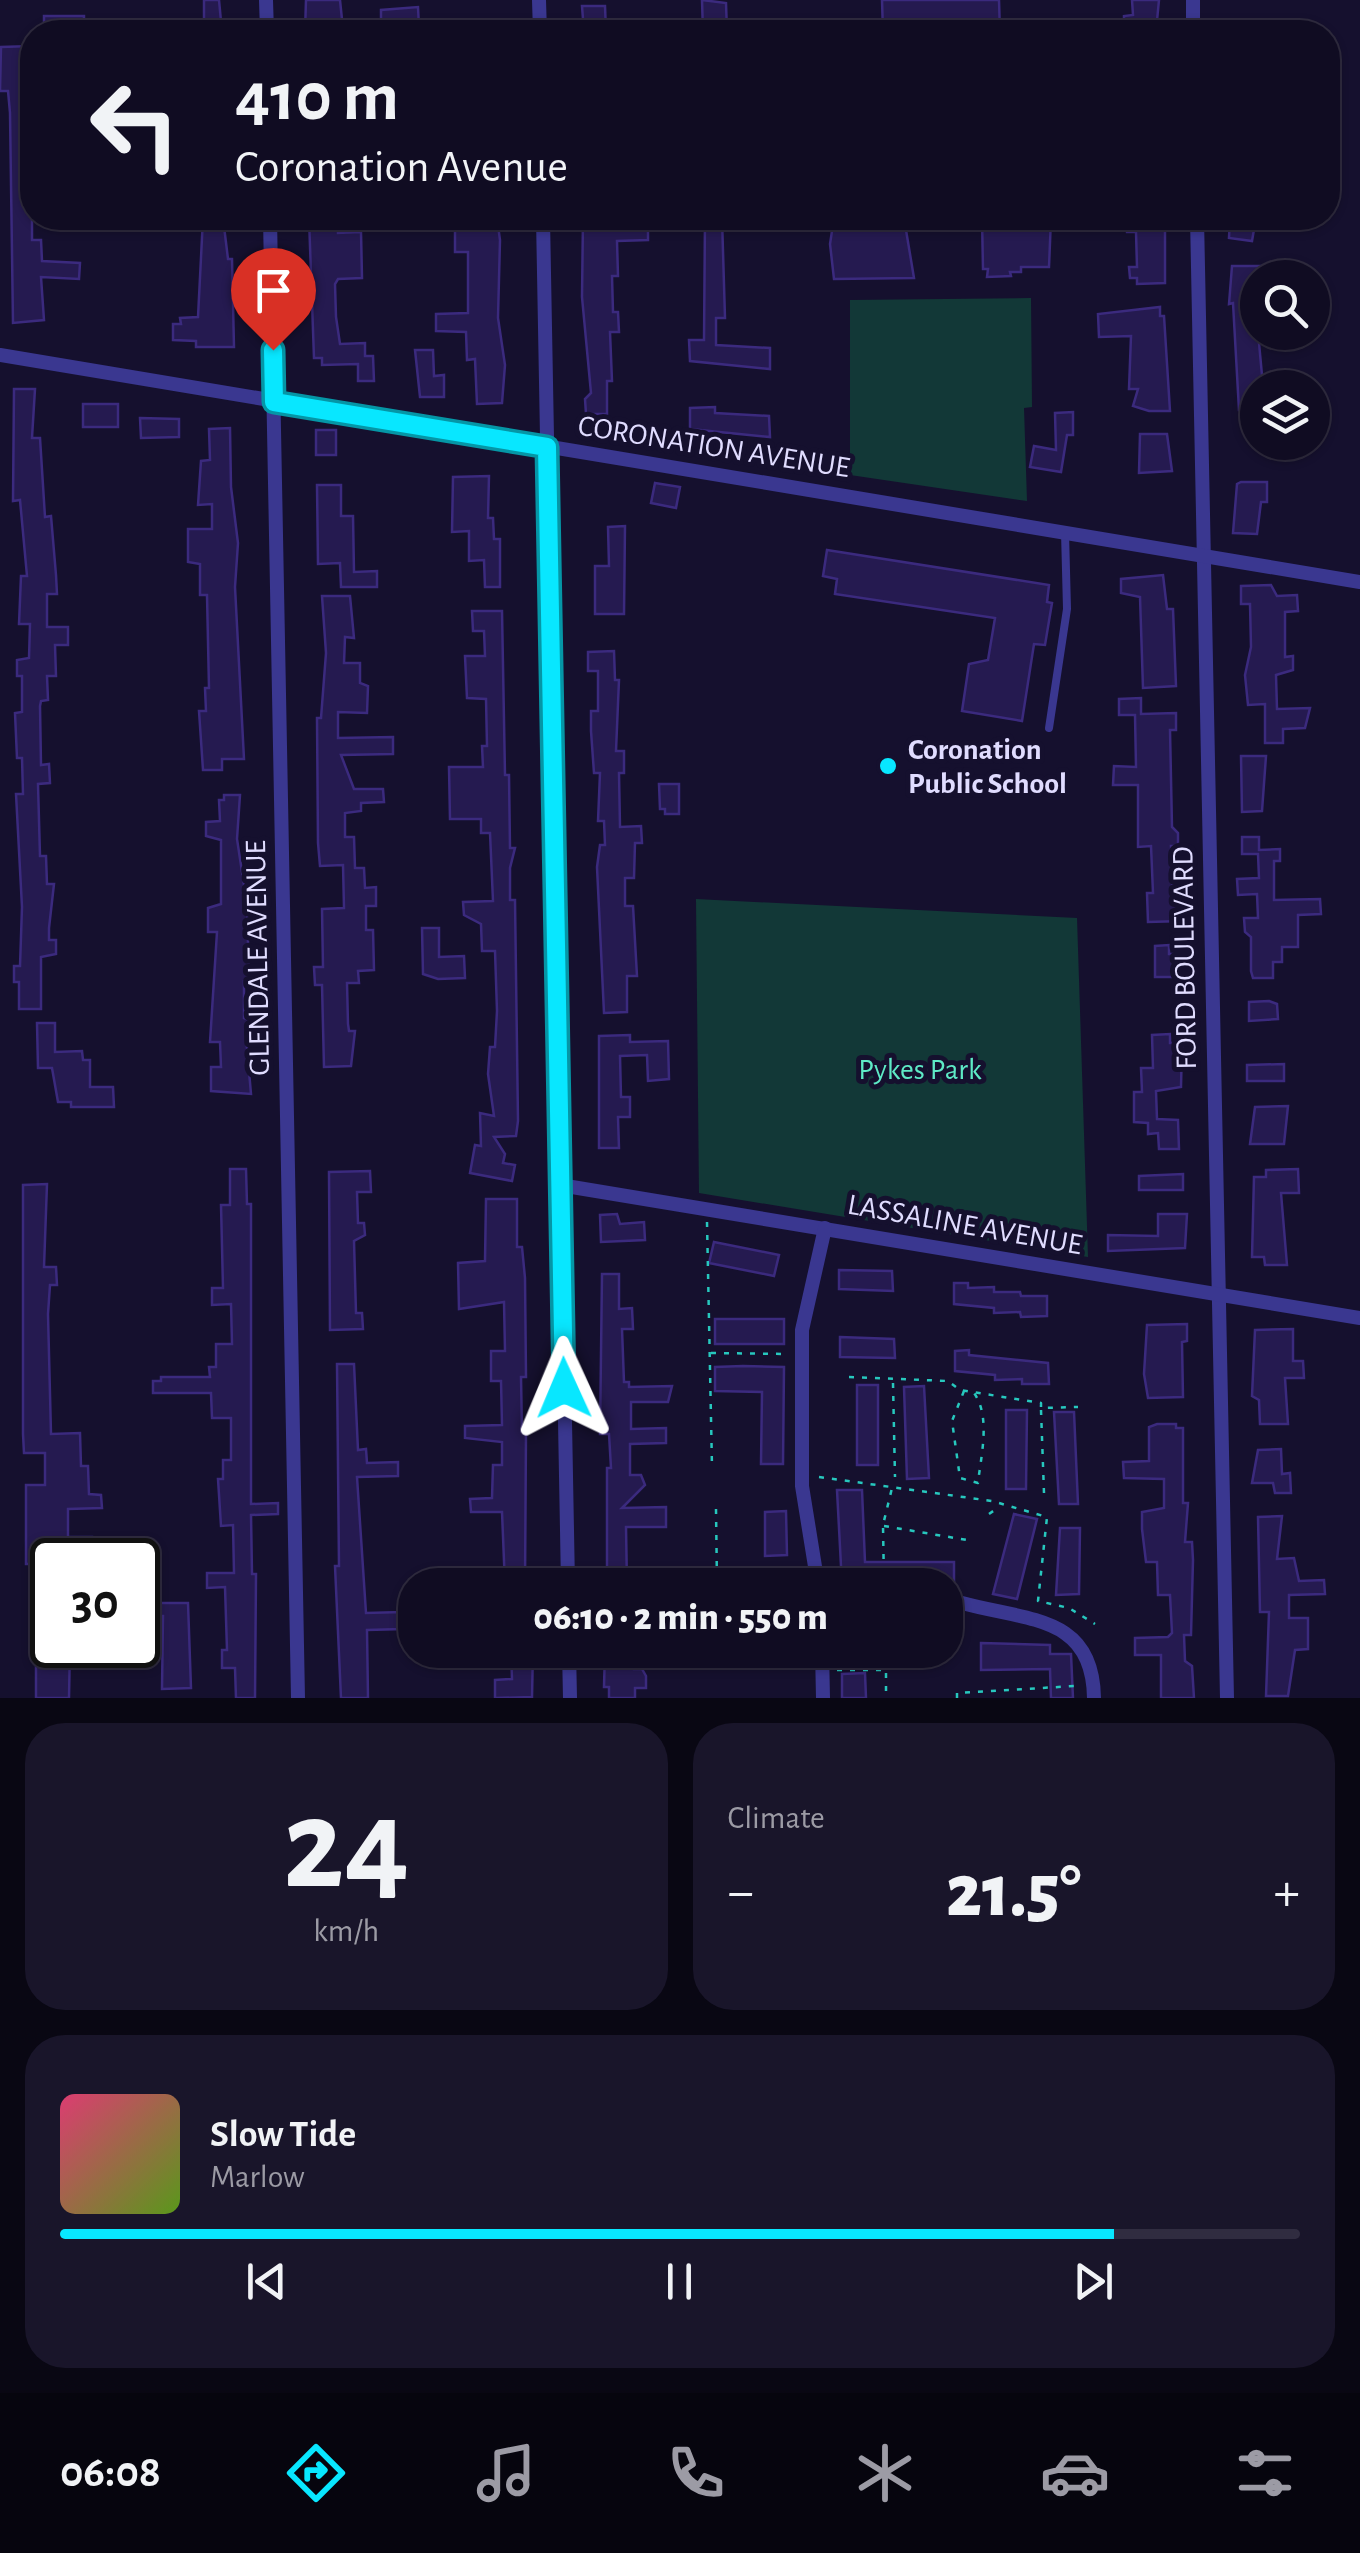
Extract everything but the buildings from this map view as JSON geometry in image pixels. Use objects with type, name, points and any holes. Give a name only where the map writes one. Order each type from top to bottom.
[{"type":"street","name":"GLENDALE AVENUE","points":[[270,230],[298,1698]]},
{"type":"street","points":[[543,230],[568,1568]]},
{"type":"street","name":"FORD BOULEVARD","points":[[1197,230],[1227,1698]]},
{"type":"street","name":"CORONATION AVENUE","points":[[0,355],[1360,582]]},
{"type":"street","name":"LASSALINE AVENUE","points":[[560,1186],[1360,1318]]},
{"type":"street","points":[[815,1568],[802,1486],[802,1330],[825,1228]]},
{"type":"street","points":[[963,1603],[1066,1631],[1084,1646],[1093,1668],[1089,1692]]},
{"type":"street","points":[[569,1668],[570,1698]]},
{"type":"street","points":[[822,1668],[823,1698]]},
{"type":"lane","points":[[1048,728],[1067,609],[1065,532]]},
{"type":"path","points":[[707,1221],[712,1466]]},
{"type":"path","points":[[710,1353],[794,1354]]},
{"type":"path","points":[[850,1377],[893,1377],[895,1476]]},
{"type":"path","points":[[893,1381],[948,1381],[964,1391],[1041,1403],[1044,1493]]},
{"type":"path","points":[[964,1391],[952,1421],[960,1478],[978,1482],[983,1420],[982,1404],[973,1392]]},
{"type":"path","points":[[1041,1408],[1078,1408]]},
{"type":"path","points":[[813,1476],[892,1485],[1047,1517],[1038,1601],[1069,1608],[1096,1624]]},
{"type":"path","points":[[884,1568],[883,1525],[892,1485]]},
{"type":"path","points":[[989,1514],[1000,1506]]},
{"type":"path","points":[[716,1509],[717,1568]]},
{"type":"path","points":[[883,1525],[967,1540]]},
{"type":"path","points":[[831,1670],[886,1670],[886,1698]]},
{"type":"path","points":[[1016,1690],[1016,1698]]},
{"type":"path","points":[[957,1698],[957,1693],[1016,1690],[1089,1692]]},
{"type":"green space","points":[[1031,298],[1032,407],[1024,408],[1027,501],[850,475],[850,300]]},
{"type":"green space","name":"Pykes Park","points":[[696,899],[1077,918],[1088,1257],[699,1193]]},
{"type":"place","name":"Coronation Public School","points":[[888,766]]},
{"type":"route","points":[[273,350],[274,402],[547,447],[564,1388]]}]
